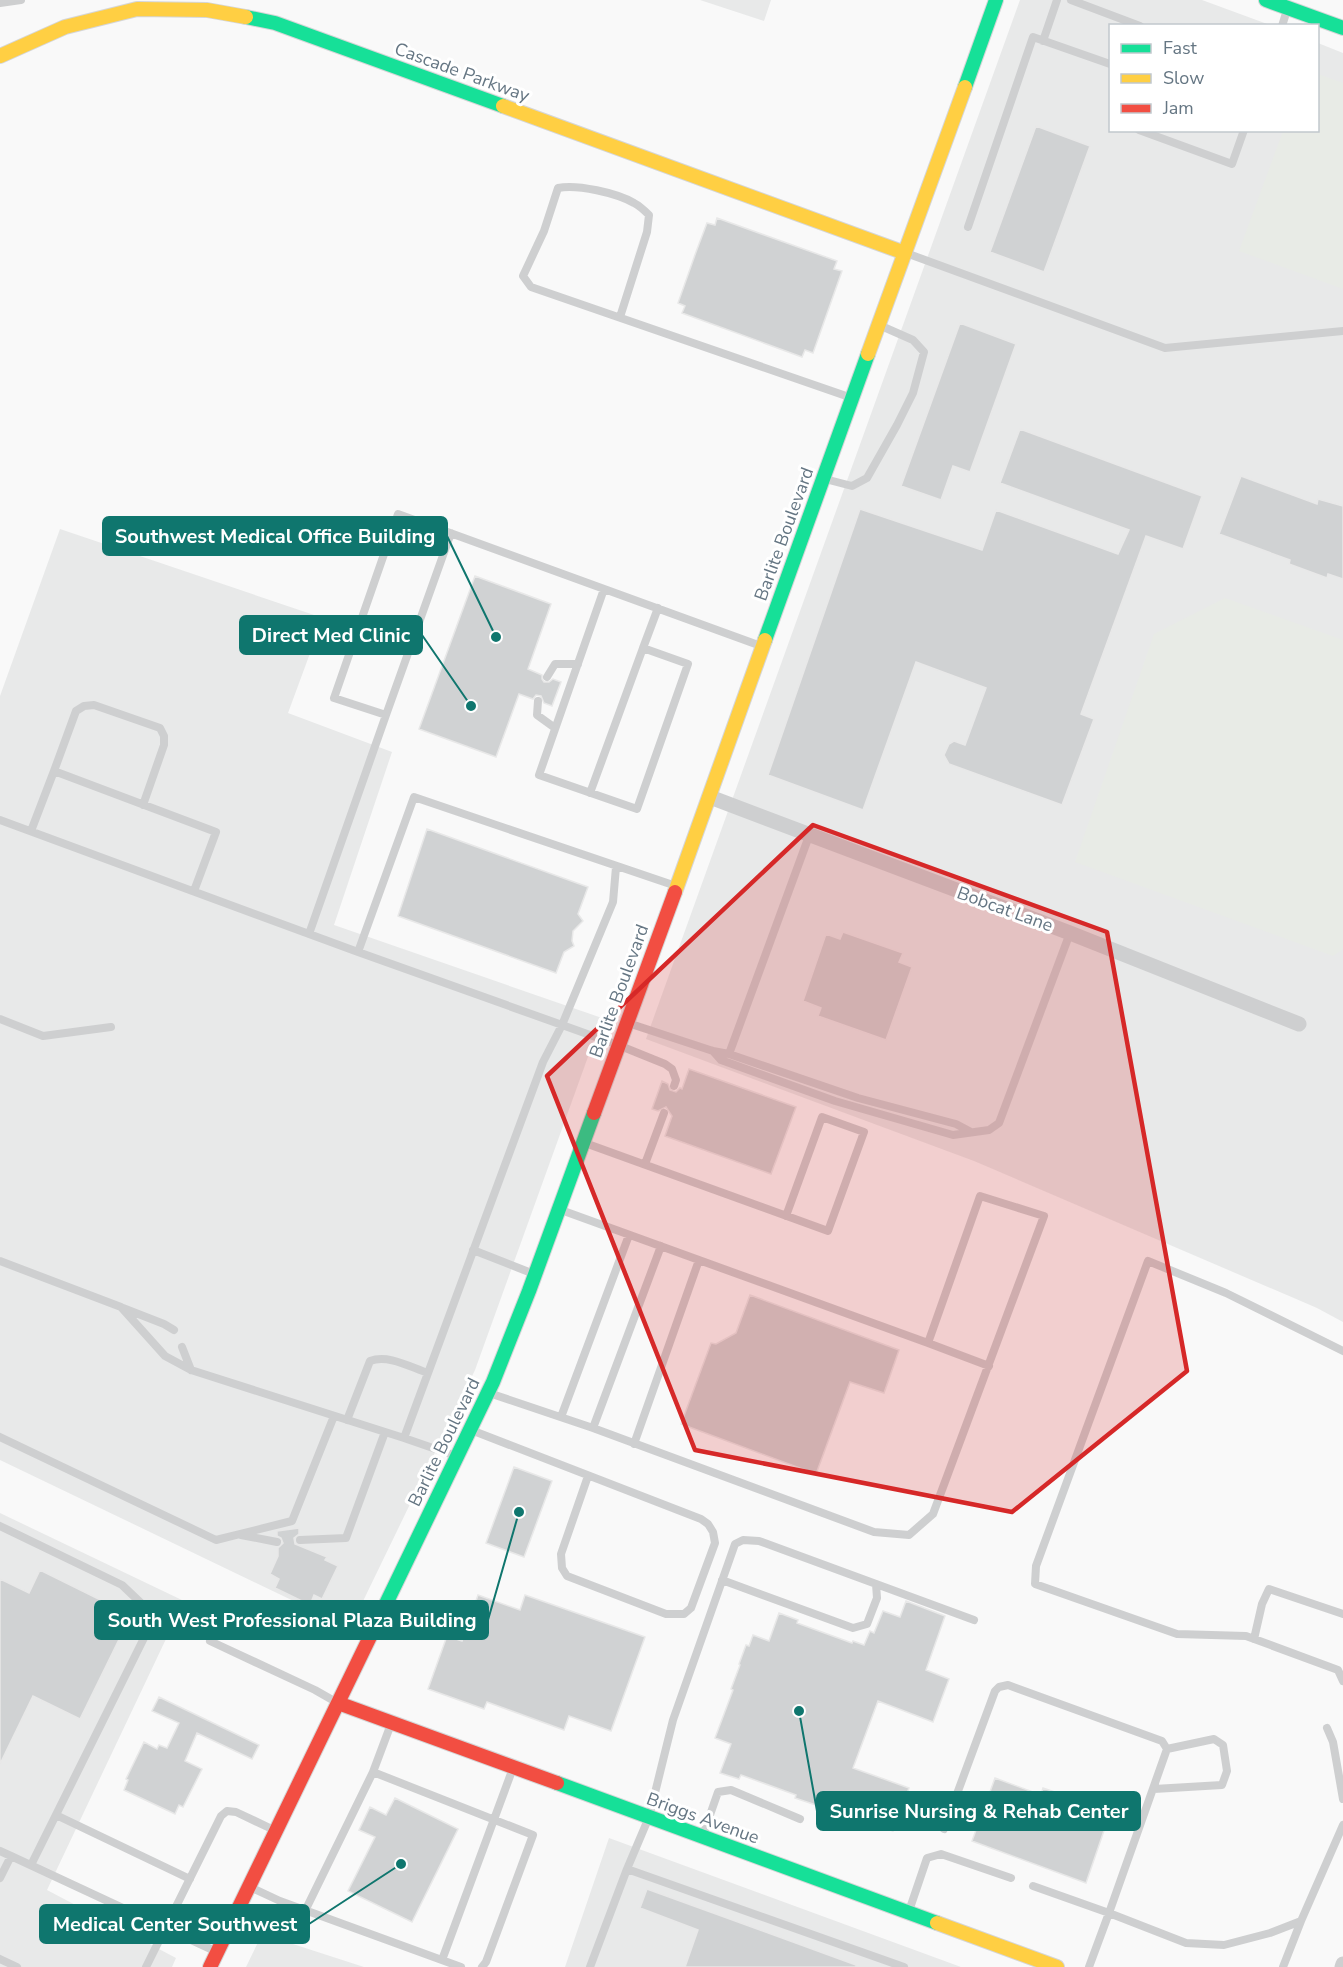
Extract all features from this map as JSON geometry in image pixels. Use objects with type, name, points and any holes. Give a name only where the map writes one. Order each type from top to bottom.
[{"type":"street","name":"Barlite Boulevard","points":[[210,1967],[488,1392],[535,1275],[710,797],[996,0]]},
{"type":"street","points":[[1266,0],[1343,28]]},
{"type":"street","name":"Cascade Parkway","points":[[0,56],[64,27],[137,9],[196,5],[207,10],[275,23],[905,253]]},
{"type":"street","name":"Bobcat Lane","points":[[710,797],[1070,933],[1299,1024]]},
{"type":"street","name":"Briggs Avenue","points":[[338,1703],[1057,1967]]},
{"type":"lane","points":[[0,3],[21,0]]},
{"type":"lane","points":[[1043,41],[1057,0]]},
{"type":"lane","points":[[1071,0],[1135,24]]},
{"type":"lane","points":[[1283,24],[1288,8]]},
{"type":"lane","points":[[968,227],[1034,37],[1109,64]]},
{"type":"lane","points":[[1144,132],[1232,164],[1243,132]]},
{"type":"lane","points":[[620,317],[649,215],[634,202],[603,192],[570,186],[558,188],[544,231],[523,276],[531,287],[853,399]]},
{"type":"lane","points":[[905,253],[1165,348],[1343,331]]},
{"type":"lane","points":[[824,479],[852,486],[867,478],[913,393],[924,352],[913,340],[879,325]]},
{"type":"lane","points":[[386,715],[334,698],[398,514],[763,646]]},
{"type":"lane","points":[[309,934],[451,533]]},
{"type":"lane","points":[[604,589],[539,775],[637,809],[688,664],[643,648]]},
{"type":"lane","points":[[590,793],[658,608]]},
{"type":"lane","points":[[548,677],[555,664],[578,664]]},
{"type":"lane","points":[[538,701],[537,715],[555,728]]},
{"type":"lane","points":[[31,831],[76,711],[84,706],[94,705],[160,728],[164,736],[164,745],[143,805]]},
{"type":"lane","points":[[54,771],[216,832],[194,891]]},
{"type":"lane","points":[[358,952],[414,797],[677,887]]},
{"type":"lane","points":[[0,820],[618,1045],[672,1069],[676,1080],[674,1086]]},
{"type":"lane","points":[[729,1054],[809,836]]},
{"type":"lane","points":[[404,1438],[543,1062],[562,1025],[613,902],[616,867]]},
{"type":"lane","points":[[712,1051],[721,1060],[836,1101],[953,1135],[989,1130],[999,1123],[1070,933]]},
{"type":"lane","points":[[0,1019],[43,1036],[111,1028]]},
{"type":"lane","points":[[627,1022],[659,1035],[729,1054],[858,1098],[956,1124],[972,1132]]},
{"type":"lane","points":[[645,1164],[664,1113]]},
{"type":"lane","points":[[584,1143],[645,1164],[786,1216],[828,1231],[864,1132],[822,1117],[786,1216]]},
{"type":"lane","points":[[488,1392],[593,1428],[874,1532],[909,1535],[933,1514],[1044,1216],[980,1196],[928,1343]]},
{"type":"lane","points":[[559,1209],[989,1366]]},
{"type":"lane","points":[[561,1417],[629,1235]]},
{"type":"lane","points":[[593,1428],[661,1246]]},
{"type":"lane","points":[[473,1250],[535,1275]]},
{"type":"lane","points":[[634,1444],[699,1260]]},
{"type":"lane","points":[[0,1261],[164,1324],[174,1330]]},
{"type":"lane","points":[[1343,1351],[1226,1293],[1148,1261],[1036,1566],[1035,1584],[1177,1634],[1246,1636],[1340,1668],[1343,1681]]},
{"type":"lane","points":[[121,1307],[165,1356],[191,1370],[457,1457]]},
{"type":"lane","points":[[183,1347],[191,1370]]},
{"type":"lane","points":[[347,1420],[370,1361],[387,1358],[428,1373]]},
{"type":"lane","points":[[0,1437],[216,1540],[292,1521],[334,1416]]},
{"type":"lane","points":[[470,1430],[701,1519],[708,1524],[713,1532],[715,1544],[692,1608],[684,1614],[666,1614],[567,1576],[562,1568],[561,1554],[588,1476]]},
{"type":"lane","points":[[300,1540],[346,1538],[385,1432]]},
{"type":"lane","points":[[0,1526],[122,1585],[142,1604],[147,1620],[146,1634],[31,1865]]},
{"type":"lane","points":[[236,1534],[277,1542]]},
{"type":"lane","points":[[590,1967],[649,1817],[673,1720],[735,1544],[743,1540],[759,1541],[974,1620]]},
{"type":"lane","points":[[722,1580],[854,1628],[867,1624],[877,1598],[876,1584]]},
{"type":"lane","points":[[1254,1639],[1262,1604],[1269,1589],[1343,1614]]},
{"type":"lane","points":[[210,1641],[338,1703]]},
{"type":"lane","points":[[944,1829],[995,1691],[999,1687],[1008,1686],[1162,1741],[1167,1749]]},
{"type":"lane","points":[[305,1911],[373,1772],[392,1723]]},
{"type":"lane","points":[[1327,1728],[1333,1742],[1343,1799]]},
{"type":"lane","points":[[1154,1789],[1222,1785],[1227,1771],[1223,1745],[1214,1739],[1167,1749]]},
{"type":"lane","points":[[1089,1967],[1167,1749]]},
{"type":"lane","points":[[442,1960],[513,1767]]},
{"type":"lane","points":[[373,1772],[533,1835],[486,1962],[482,1967]]},
{"type":"lane","points":[[702,1837],[718,1792],[731,1791],[800,1819]]},
{"type":"lane","points":[[146,1967],[221,1816],[227,1811],[236,1812],[276,1831]]},
{"type":"lane","points":[[56,1815],[190,1879]]},
{"type":"lane","points":[[1283,1967],[1343,1825]]},
{"type":"lane","points":[[0,1851],[218,1952]]},
{"type":"lane","points":[[908,1912],[927,1858],[932,1855],[941,1854],[1011,1878]]},
{"type":"lane","points":[[0,1878],[11,1856]]},
{"type":"lane","points":[[627,1869],[904,1967]]},
{"type":"lane","points":[[1033,1886],[1186,1943],[1224,1945],[1270,1933],[1301,1921]]},
{"type":"lane","points":[[249,1887],[305,1911],[461,1967]]},
{"type":"lane","points":[[0,1959],[17,1967]]},
{"type":"highlighted area","points":[[813,825],[1107,932],[1187,1371],[1012,1512],[695,1450],[547,1076]]},
{"type":"shaded area","points":[[700,0],[771,0],[764,21]]},
{"type":"shaded area","points":[[1020,0],[1202,0],[1267,24],[1109,24],[1109,132],[1319,132],[1319,43],[1343,53],[1343,1322],[1317,1308],[974,1161],[646,1039]]},
{"type":"shaded area","points":[[1319,74],[1343,83],[1343,289],[1239,251],[1283,132],[1319,132]]},
{"type":"shaded area","points":[[60,529],[323,618],[288,713],[392,752],[334,925],[602,1018],[475,1370],[350,1628],[0,1460],[0,696]]},
{"type":"shaded area","points":[[1225,598],[1343,640],[1343,949],[1333,956],[1075,862],[1154,634]]},
{"type":"shaded area","points":[[0,1513],[184,1601],[47,1890],[176,1958],[172,1967],[0,1967]]},
{"type":"shaded area","points":[[609,1838],[961,1967],[565,1967]]},
{"type":"shaded area","points":[[262,1934],[364,1967],[246,1967]]},
{"type":"building","points":[[1036,126],[1090,146],[1044,272],[990,252]]},
{"type":"building","points":[[717,218],[837,261],[834,269],[842,271],[813,353],[805,350],[802,357],[682,313],[685,306],[678,303],[696,252],[707,223],[715,225]]},
{"type":"building","points":[[960,323],[1016,344],[970,472],[953,466],[941,500],[901,486]]},
{"type":"building","points":[[1020,429],[1202,496],[1183,549],[1146,536],[1081,714],[1094,719],[1062,805],[949,764],[944,755],[949,744],[954,741],[965,745],[986,688],[916,662],[863,810],[768,775],[860,509],[982,550],[996,510],[1118,554],[1129,530],[1000,483]]},
{"type":"building","points":[[1241,476],[1317,504],[1318,499],[1343,506],[1343,579],[1328,574],[1327,578],[1289,564],[1290,560],[1219,534]]},
{"type":"building","points":[[475,576],[551,604],[528,669],[542,675],[544,682],[553,679],[561,682],[552,706],[544,703],[541,696],[536,695],[533,699],[519,694],[496,757],[419,729]]},
{"type":"building","points":[[427,829],[588,887],[578,914],[583,921],[573,931],[574,946],[564,952],[556,973],[398,916]]},
{"type":"building","points":[[843,932],[903,953],[899,962],[912,967],[886,1040],[818,1016],[821,1008],[803,1001],[826,934],[840,939]]},
{"type":"building","points":[[689,1069],[796,1107],[771,1174],[665,1136],[672,1116],[666,1107],[658,1111],[652,1109],[662,1081],[668,1084],[670,1090],[676,1092],[682,1089]]},
{"type":"building","points":[[750,1295],[899,1350],[884,1393],[850,1382],[816,1474],[681,1424],[711,1343],[716,1344],[736,1333]]},
{"type":"building","points":[[514,1467],[552,1481],[524,1557],[486,1543]]},
{"type":"building","points":[[299,1528],[299,1534],[294,1538],[295,1544],[327,1557],[325,1560],[338,1566],[322,1599],[314,1595],[310,1605],[275,1588],[279,1579],[270,1574],[278,1556],[278,1548],[283,1543],[277,1536],[277,1531]]},
{"type":"building","points":[[40,1570],[131,1615],[80,1719],[33,1696],[0,1764],[0,1579],[29,1593]]},
{"type":"building","points":[[478,1595],[520,1610],[525,1595],[645,1637],[611,1731],[569,1716],[564,1730],[487,1702],[484,1709],[428,1689],[447,1636],[462,1641]]},
{"type":"building","points":[[906,1601],[945,1616],[926,1670],[949,1679],[933,1722],[878,1701],[853,1768],[909,1788],[893,1831],[795,1798],[796,1795],[741,1775],[739,1779],[720,1773],[731,1744],[715,1738],[733,1690],[731,1689],[746,1645],[749,1646],[753,1635],[769,1641],[779,1613],[798,1620],[797,1623],[852,1643],[853,1641],[864,1645],[870,1631],[874,1633],[883,1611],[900,1617]]},
{"type":"building","points":[[159,1697],[259,1745],[252,1759],[197,1733],[185,1761],[202,1769],[183,1807],[179,1805],[175,1814],[124,1790],[128,1780],[126,1779],[144,1742],[157,1749],[159,1745],[167,1748],[179,1723],[152,1711]]},
{"type":"building","points":[[995,1778],[1041,1795],[1043,1788],[1072,1798],[1069,1805],[1108,1819],[1086,1883],[972,1841]]},
{"type":"building","points":[[395,1798],[458,1829],[412,1922],[348,1891],[375,1837],[359,1830],[370,1807],[386,1815]]},
{"type":"building","points":[[647,1889],[856,1965],[856,1967],[685,1967],[698,1930],[640,1908]]},
{"type":"traffic: fast","points":[[965,87],[996,0]]},
{"type":"traffic: fast","points":[[1266,0],[1343,28]]},
{"type":"traffic: fast","points":[[246,17],[275,23],[503,106]]},
{"type":"traffic: fast","points":[[765,640],[868,354]]},
{"type":"traffic: fast","points":[[382,1612],[493,1382],[594,1113]]},
{"type":"traffic: fast","points":[[557,1783],[937,1923]]},
{"type":"traffic: slow","points":[[0,56],[65,27],[137,9],[207,10],[246,17]]},
{"type":"traffic: slow","points":[[868,354],[965,87]]},
{"type":"traffic: slow","points":[[503,106],[905,253]]},
{"type":"traffic: slow","points":[[675,892],[765,640]]},
{"type":"traffic: slow","points":[[937,1923],[1057,1967]]},
{"type":"traffic: jam","points":[[594,1113],[675,892]]},
{"type":"traffic: jam","points":[[210,1967],[382,1612]]},
{"type":"traffic: jam","points":[[338,1703],[557,1783]]},
{"type":"place","name":"Southwest Medical Office Building","points":[[496,637]]},
{"type":"place","name":"Direct Med Clinic","points":[[471,706]]},
{"type":"place","name":"South West Professional Plaza Building","points":[[519,1512]]},
{"type":"place","name":"Sunrise Nursing & Rehab Center","points":[[799,1711]]},
{"type":"place","name":"Medical Center Southwest","points":[[401,1864]]}]
